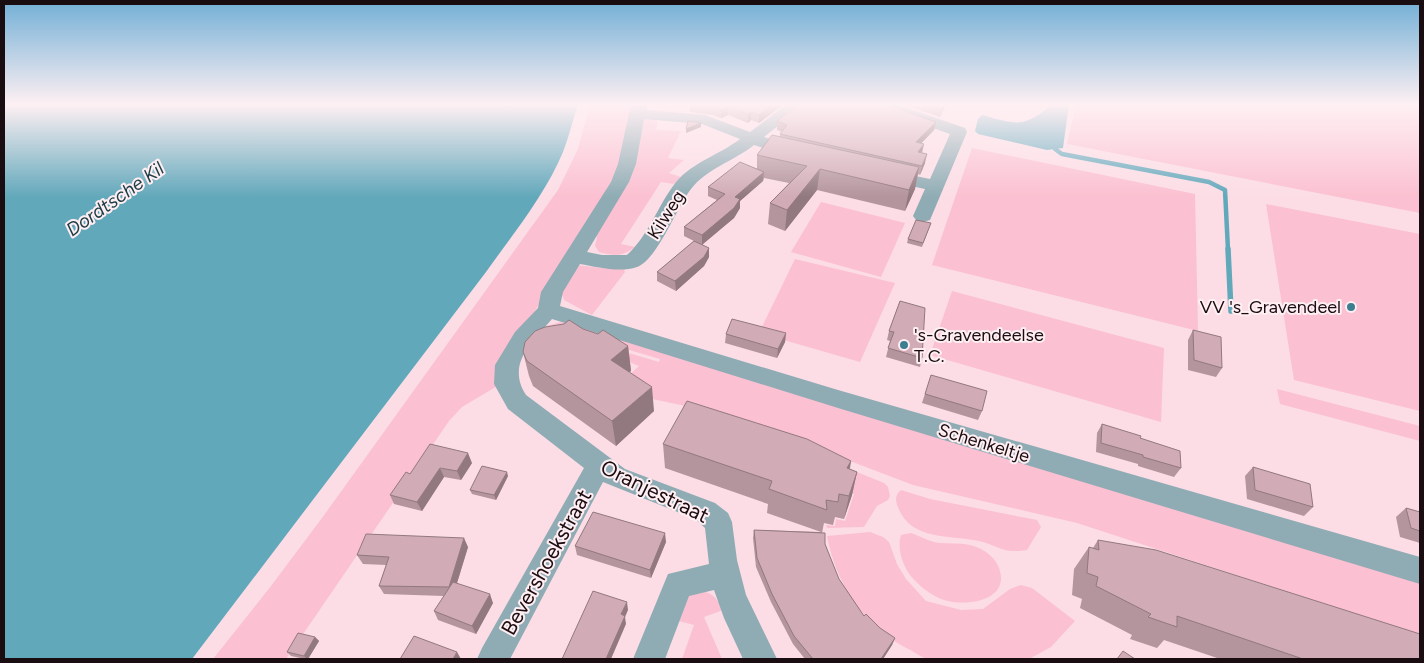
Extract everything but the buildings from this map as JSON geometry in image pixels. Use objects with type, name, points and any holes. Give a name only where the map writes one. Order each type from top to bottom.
[{"type":"street","points":[[548,310],[552,292],[620,182],[627,164],[633,135]]},
{"type":"street","points":[[741,135],[775,149],[808,157]]},
{"type":"street","name":"Kilweg","points":[[574,256],[602,262],[632,262],[644,251],[683,186],[697,172],[738,150],[758,135]]},
{"type":"street","points":[[923,216],[958,135]]},
{"type":"street","points":[[872,172],[936,186]]},
{"type":"street","name":"Oranjestraat","points":[[548,310],[523,338],[507,365],[506,384],[517,402],[599,466],[616,477],[705,511],[718,522],[725,574],[739,616],[749,640],[760,659]]},
{"type":"street","name":"Schenkeltje","points":[[548,310],[829,397],[1420,571]]},
{"type":"street","name":"Bevershoekstraat","points":[[493,659],[599,466]]},
{"type":"street","points":[[650,659],[679,584],[725,574]]},
{"type":"shaded area","points":[[582,135],[626,135],[615,178],[578,242],[515,343],[499,385],[462,407],[449,421],[286,659],[213,659],[322,518],[558,190],[578,149]]},
{"type":"shaded area","points":[[635,135],[679,135],[668,158],[684,160],[669,173],[681,177],[674,184],[661,182],[621,244],[635,247],[626,253],[618,255],[599,252],[595,246],[597,237],[595,235]]},
{"type":"shaded area","points":[[1069,135],[1420,135],[1420,213],[1067,144]]},
{"type":"shaded area","points":[[972,148],[1195,194],[1198,331],[932,265]]},
{"type":"shaded area","points":[[821,202],[905,223],[881,277],[791,252]]},
{"type":"shaded area","name":"VV 's_Gravendeel","points":[[1266,204],[1420,234],[1420,411],[1294,380]]},
{"type":"shaded area","points":[[795,259],[895,283],[860,362],[759,333]]},
{"type":"shaded area","points":[[576,265],[601,268],[623,267],[625,272],[592,315],[564,300],[561,291]]},
{"type":"shaded area","points":[[952,291],[1164,348],[1161,422],[930,355]]},
{"type":"shaded area","points":[[561,322],[1420,577],[1420,635],[1077,523],[913,485],[787,437],[681,405],[652,399],[626,378],[639,366],[551,330],[659,362],[660,359],[547,326]]},
{"type":"shaded area","points":[[1277,389],[1420,426],[1420,441],[1280,404]]},
{"type":"shaded area","points":[[800,449],[884,483],[888,487],[890,496],[888,500],[877,506],[864,527],[827,528],[826,525],[835,526],[836,519],[845,521],[854,494],[845,491]]},
{"type":"shaded area","points":[[901,490],[930,499],[1037,520],[1041,527],[1027,550],[1019,551],[1006,550],[979,541],[932,534],[912,526],[904,518],[896,500]]},
{"type":"shaded area","points":[[870,532],[883,537],[889,542],[897,564],[906,579],[926,601],[961,610],[983,609],[1010,589],[1021,585],[1032,588],[1075,621],[1051,647],[1029,659],[929,659],[922,657],[894,641],[869,620],[852,599],[834,563],[827,536]]},
{"type":"shaded area","points":[[911,533],[936,542],[966,544],[984,551],[994,560],[999,568],[1001,579],[999,588],[984,599],[964,603],[944,600],[929,593],[910,575],[903,561],[900,550],[901,535]]},
{"type":"shaded area","points":[[694,591],[709,593],[718,601],[723,610],[704,617],[722,659],[682,659],[694,625],[675,620],[685,598]]},
{"type":"water","name":"Dordtsche Kil","points":[[4,135],[569,135],[556,168],[528,214],[192,659],[4,659]]},
{"type":"water","points":[[982,135],[1065,135],[1063,148],[1047,150]]},
{"type":"waterway","points":[[1056,141],[1055,149],[1062,154],[1209,182],[1225,190],[1228,250]]},
{"type":"waterway","points":[[1228,249],[1231,311]]},
{"type":"place","name":"VV 's_Gravendeel","points":[[1351,307]]},
{"type":"place","name":"'s-Gravendeelse T.C.","points":[[904,345]]}]
